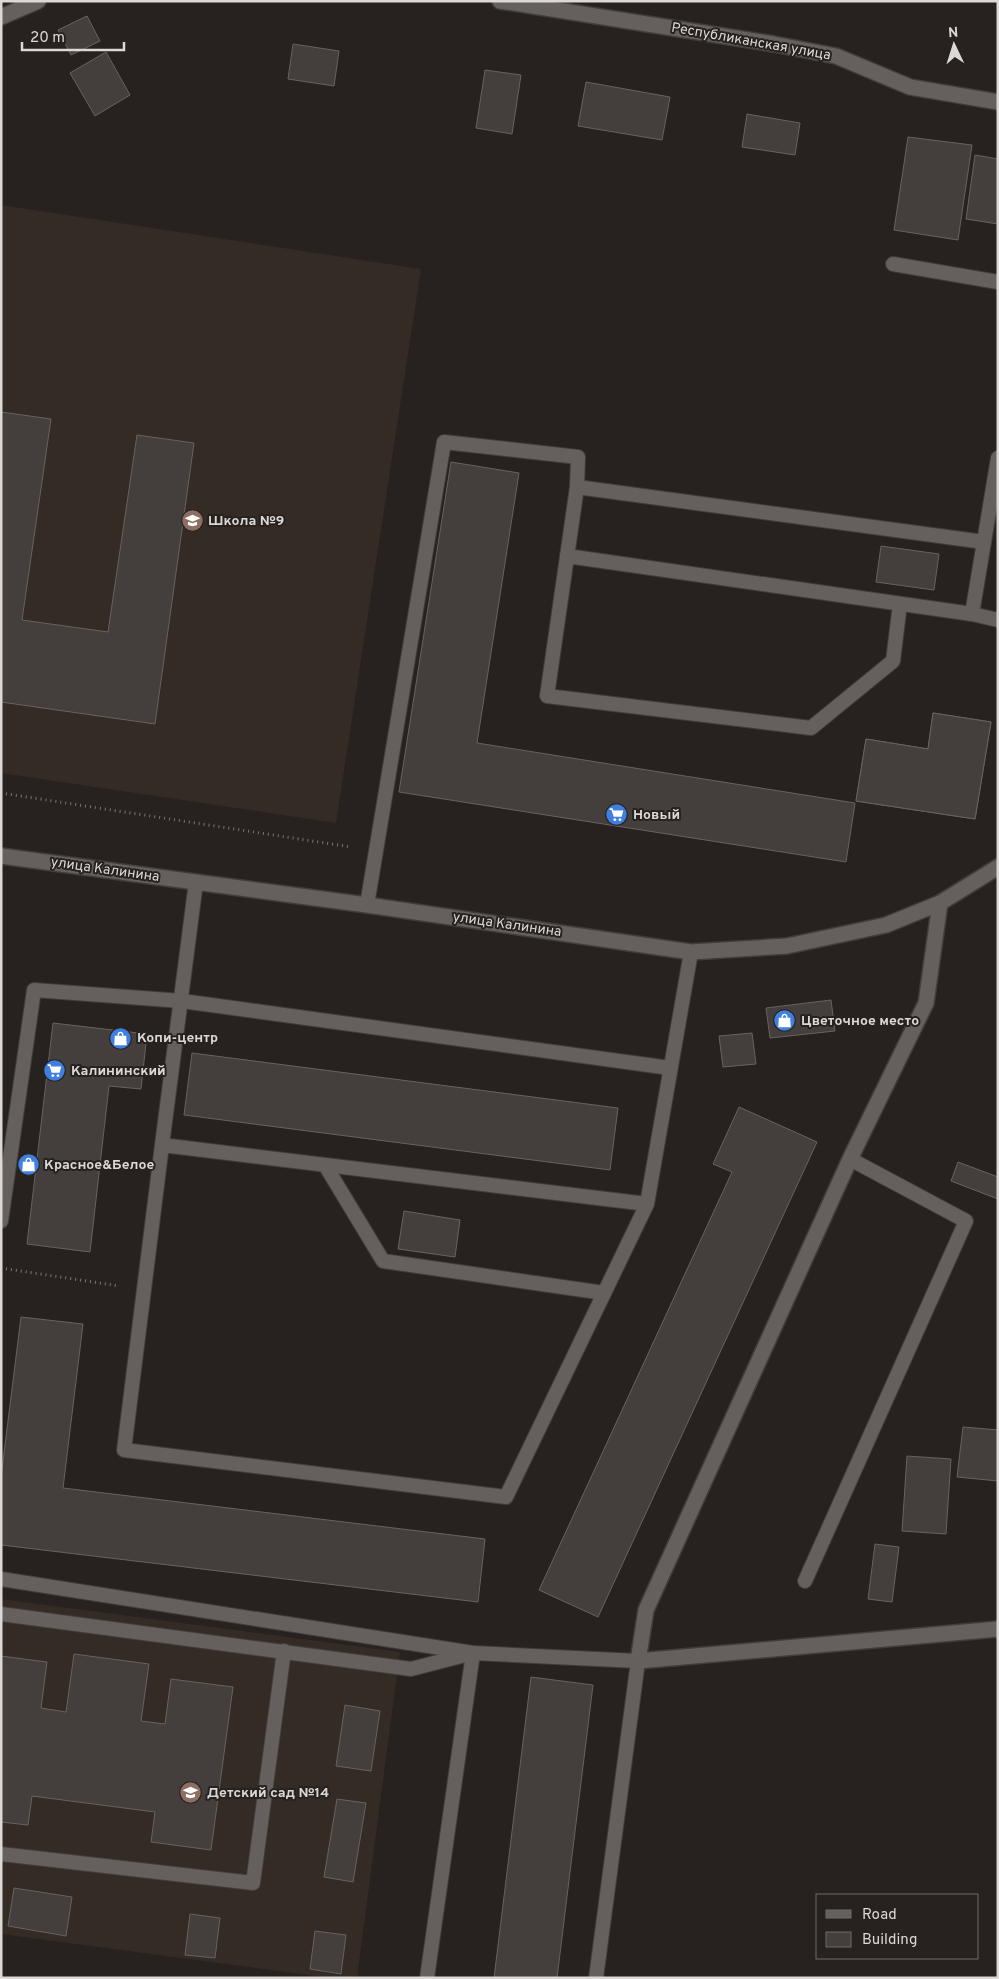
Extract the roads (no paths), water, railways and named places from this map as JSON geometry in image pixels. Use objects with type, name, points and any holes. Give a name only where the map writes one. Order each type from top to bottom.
[{"type":"street","points":[[1,17],[38,1]]},
{"type":"street","name":"Республиканская улица","points":[[500,1],[827,54],[910,87],[998,102]]},
{"type":"street","name":"улица Калинина","points":[[1,856],[367,905],[691,952],[787,946],[886,925],[940,903],[998,867]]},
{"type":"street","points":[[940,903],[926,1003],[850,1159],[646,1610],[638,1661],[998,1629]]},
{"type":"lane","points":[[893,264],[998,282]]},
{"type":"lane","points":[[367,905],[444,442],[578,457],[577,487],[547,696],[811,728],[893,661],[900,604]]},
{"type":"lane","points":[[972,614],[998,458]]},
{"type":"lane","points":[[577,487],[984,542]]},
{"type":"lane","points":[[567,556],[972,614],[998,620]]},
{"type":"lane","points":[[196,882],[124,1450],[506,1497],[647,1204],[691,952]]},
{"type":"lane","points":[[1,1221],[34,990],[182,1001],[670,1068]]},
{"type":"lane","points":[[162,1145],[647,1204]]},
{"type":"lane","points":[[805,1581],[966,1221],[850,1159]]},
{"type":"lane","points":[[325,1165],[383,1261],[604,1293]]},
{"type":"lane","points":[[1,1579],[473,1653],[638,1661],[596,1978]]},
{"type":"lane","points":[[1,1614],[410,1668],[473,1653]]},
{"type":"lane","points":[[1,1854],[253,1883],[284,1651]]},
{"type":"lane","points":[[427,1978],[473,1653]]},
{"type":"place","name":"Школа №9","points":[[192,521]]},
{"type":"place","name":"Новый","points":[[617,815]]},
{"type":"place","name":"Цветочное место","points":[[785,1021]]},
{"type":"place","name":"Копи-центр","points":[[121,1038]]},
{"type":"place","name":"Калининский","points":[[55,1071]]},
{"type":"place","name":"Красное&Белое","points":[[28,1165]]},
{"type":"place","name":"Детский сад №14","points":[[191,1793]]}]
